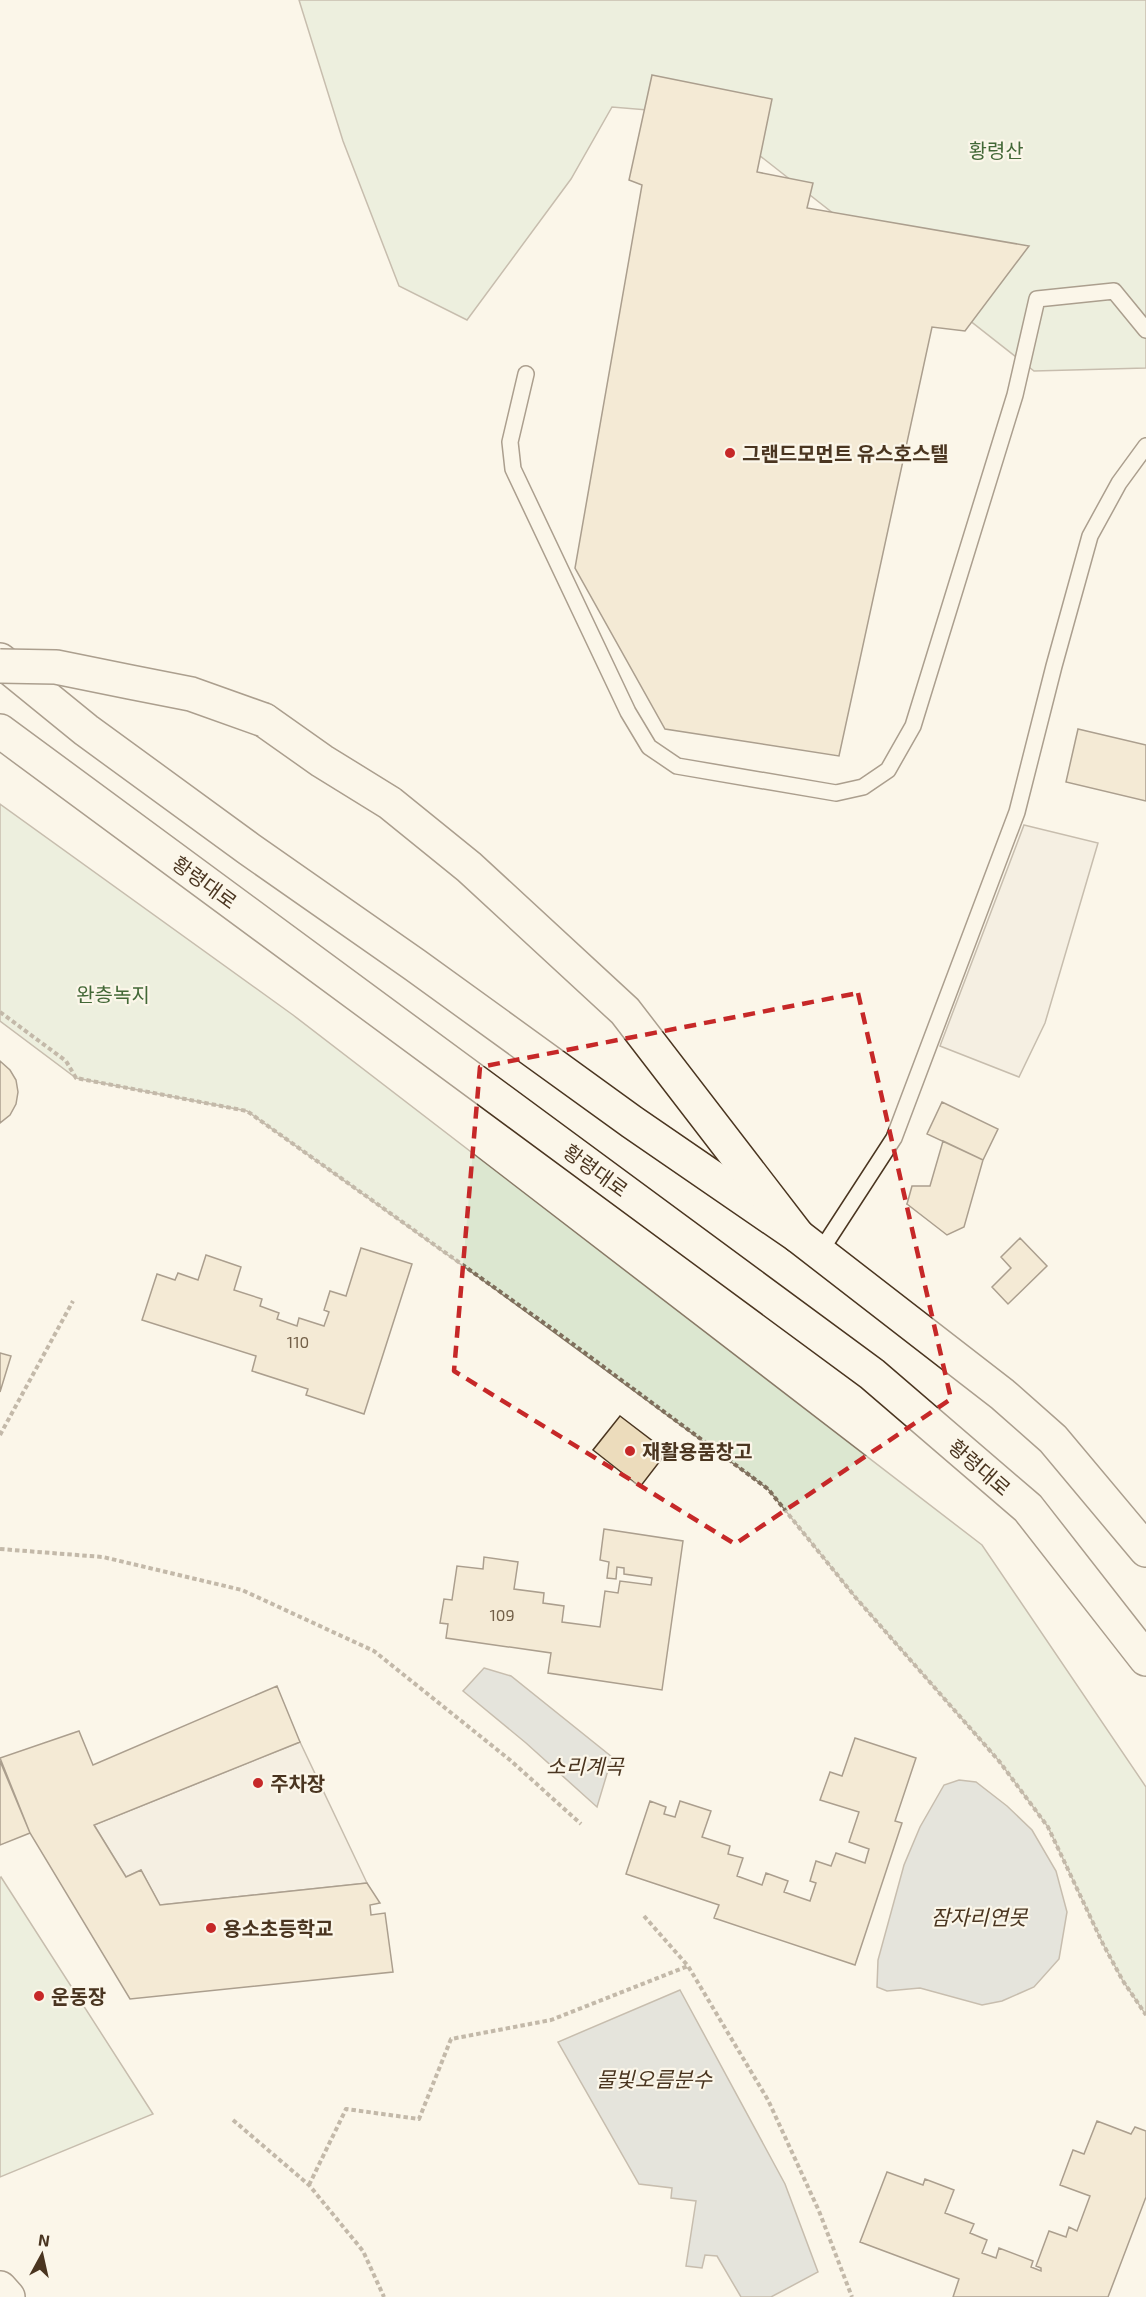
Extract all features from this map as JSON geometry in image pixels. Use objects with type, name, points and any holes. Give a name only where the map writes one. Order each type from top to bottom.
[{"type":"main road","points":[[0,660],[86,730],[239,842],[632,1122],[809,1244],[1002,1394],[1053,1439],[1146,1550]]},
{"type":"main road","points":[[0,666],[56,667],[191,694],[264,720],[390,803],[460,860],[625,1011],[809,1244]]},
{"type":"main road","name":"황령대로","points":[[0,731],[872,1374],[1028,1508],[1146,1659]]},
{"type":"main road","points":[[0,2288],[8,2297]]},
{"type":"lane","points":[[526,374],[510,442],[513,469],[628,712],[649,747],[677,766],[836,793],[862,787],[888,770],[913,726],[1015,395],[1037,299],[1114,291],[1146,330]]},
{"type":"lane","points":[[809,1244],[894,1138],[1017,812],[1090,536],[1119,483],[1146,446]]},
{"type":"path","points":[[0,1012],[66,1061],[76,1078],[247,1111],[558,1333],[768,1489],[856,1599],[999,1761],[1048,1827],[1103,1944],[1123,1981],[1146,2015]]},
{"type":"path","points":[[0,1435],[73,1301]]},
{"type":"path","points":[[0,1549],[102,1557],[242,1590],[374,1651],[510,1760],[581,1824]]},
{"type":"path","points":[[644,1916],[688,1966],[768,2100],[819,2211],[852,2297]]},
{"type":"path","points":[[309,2185],[346,2109],[419,2119],[451,2039],[551,2020],[688,1966]]},
{"type":"path","points":[[233,2120],[309,2185],[363,2251],[384,2297]]},
{"type":"highlighted area","points":[[858,993],[951,1399],[735,1544],[454,1371],[480,1067]]},
{"type":"green space","name":"황령산","points":[[299,0],[1146,0],[1146,368],[1034,371],[708,115],[612,107],[571,179],[467,320],[399,286],[343,141]]},
{"type":"green space","name":"완층녹지","points":[[0,804],[293,1015],[982,1545],[1146,1787],[1146,2015],[1123,1981],[1103,1944],[1048,1827],[999,1761],[856,1598],[768,1489],[247,1111],[76,1078],[0,1021]]},
{"type":"green space","name":"운동장","points":[[0,1878],[153,2114],[0,2177]]},
{"type":"shaded area","points":[[1024,825],[1098,843],[1045,1023],[1019,1077],[940,1046]]},
{"type":"shaded area","name":"주차장","points":[[300,1742],[367,1883],[160,1905],[141,1870],[126,1877],[94,1825]]},
{"type":"water","name":"소리계곡","points":[[484,1668],[511,1676],[612,1757],[597,1807],[526,1743],[463,1691]]},
{"type":"water","name":"잠자리연못","points":[[959,1780],[976,1782],[1007,1806],[1032,1830],[1056,1871],[1067,1912],[1059,1959],[1034,1987],[1002,2001],[982,2005],[920,1988],[887,1991],[877,1987],[878,1960],[904,1865],[920,1827],[944,1785]]},
{"type":"water","name":"물빛오름분수","points":[[680,1990],[785,2184],[818,2272],[771,2297],[741,2297],[717,2256],[705,2255],[702,2268],[686,2266],[696,2201],[671,2198],[672,2188],[639,2184],[558,2042]]},
{"type":"building","points":[[652,75],[772,99],[757,172],[813,183],[807,208],[1029,246],[965,331],[932,327],[839,756],[665,729],[575,568],[642,185],[629,180]]},
{"type":"building","points":[[1078,729],[1146,745],[1146,801],[1066,782]]},
{"type":"building","points":[[0,1061],[10,1070],[16,1080],[18,1092],[16,1104],[10,1115],[0,1123]]},
{"type":"building","points":[[942,1102],[998,1129],[983,1160],[927,1134]]},
{"type":"building","points":[[943,1141],[983,1160],[964,1227],[947,1235],[907,1204],[912,1186],[930,1186]]},
{"type":"building","points":[[1020,1238],[1047,1266],[1008,1304],[992,1287],[1011,1268],[1001,1257]]},
{"type":"building","points":[[361,1248],[412,1264],[364,1414],[306,1395],[308,1389],[252,1371],[256,1356],[142,1320],[157,1274],[175,1280],[178,1273],[198,1280],[206,1255],[241,1267],[234,1290],[262,1299],[260,1306],[279,1313],[277,1319],[297,1326],[299,1318],[324,1326],[329,1312],[324,1310],[330,1291],[346,1296]]},
{"type":"building","points":[[0,1353],[11,1356],[0,1392]]},
{"type":"building","name":"재활용품창고","points":[[620,1416],[667,1452],[640,1487],[593,1450]]},
{"type":"building","points":[[604,1529],[683,1541],[662,1690],[548,1673],[551,1653],[446,1638],[448,1624],[440,1623],[444,1599],[452,1600],[457,1566],[483,1569],[484,1557],[518,1562],[514,1589],[544,1593],[543,1603],[564,1606],[562,1622],[600,1627],[605,1591],[618,1593],[620,1581],[651,1585],[652,1578],[624,1574],[624,1568],[617,1567],[616,1579],[607,1578],[609,1562],[600,1560]]},
{"type":"building","name":"용소초등학교","points":[[277,1686],[300,1742],[94,1825],[126,1877],[141,1870],[160,1905],[367,1883],[380,1903],[370,1905],[371,1915],[385,1913],[393,1972],[130,1999],[30,1833],[0,1758],[79,1731],[93,1765]]},
{"type":"building","points":[[855,1738],[916,1758],[895,1821],[902,1823],[855,1965],[714,1918],[719,1905],[626,1874],[650,1801],[666,1807],[664,1814],[675,1817],[680,1801],[711,1811],[702,1837],[730,1846],[728,1854],[743,1858],[737,1876],[762,1885],[766,1873],[788,1881],[784,1892],[810,1901],[816,1883],[810,1881],[816,1861],[831,1866],[836,1853],[865,1863],[869,1849],[849,1842],[859,1812],[820,1800],[830,1772],[842,1776]]},
{"type":"building","points":[[0,1761],[30,1833],[0,1845]]},
{"type":"building","points":[[1097,2121],[1131,2134],[1135,2127],[1146,2131],[1146,2197],[1108,2297],[953,2297],[959,2279],[860,2242],[887,2172],[923,2185],[925,2179],[954,2190],[945,2213],[974,2224],[970,2233],[987,2240],[982,2253],[996,2258],[999,2248],[1033,2261],[1031,2267],[1041,2271],[1041,2268],[1036,2266],[1049,2231],[1066,2237],[1069,2227],[1077,2231],[1090,2196],[1060,2185],[1073,2150],[1084,2154]]},
{"type":"place","name":"그랜드모먼트 유스호스텔","points":[[730,453]]},
{"type":"place","name":"재활용품창고","points":[[630,1451]]},
{"type":"place","name":"주차장","points":[[258,1783]]},
{"type":"place","name":"용소초등학교","points":[[211,1928]]},
{"type":"place","name":"운동장","points":[[39,1996]]}]
